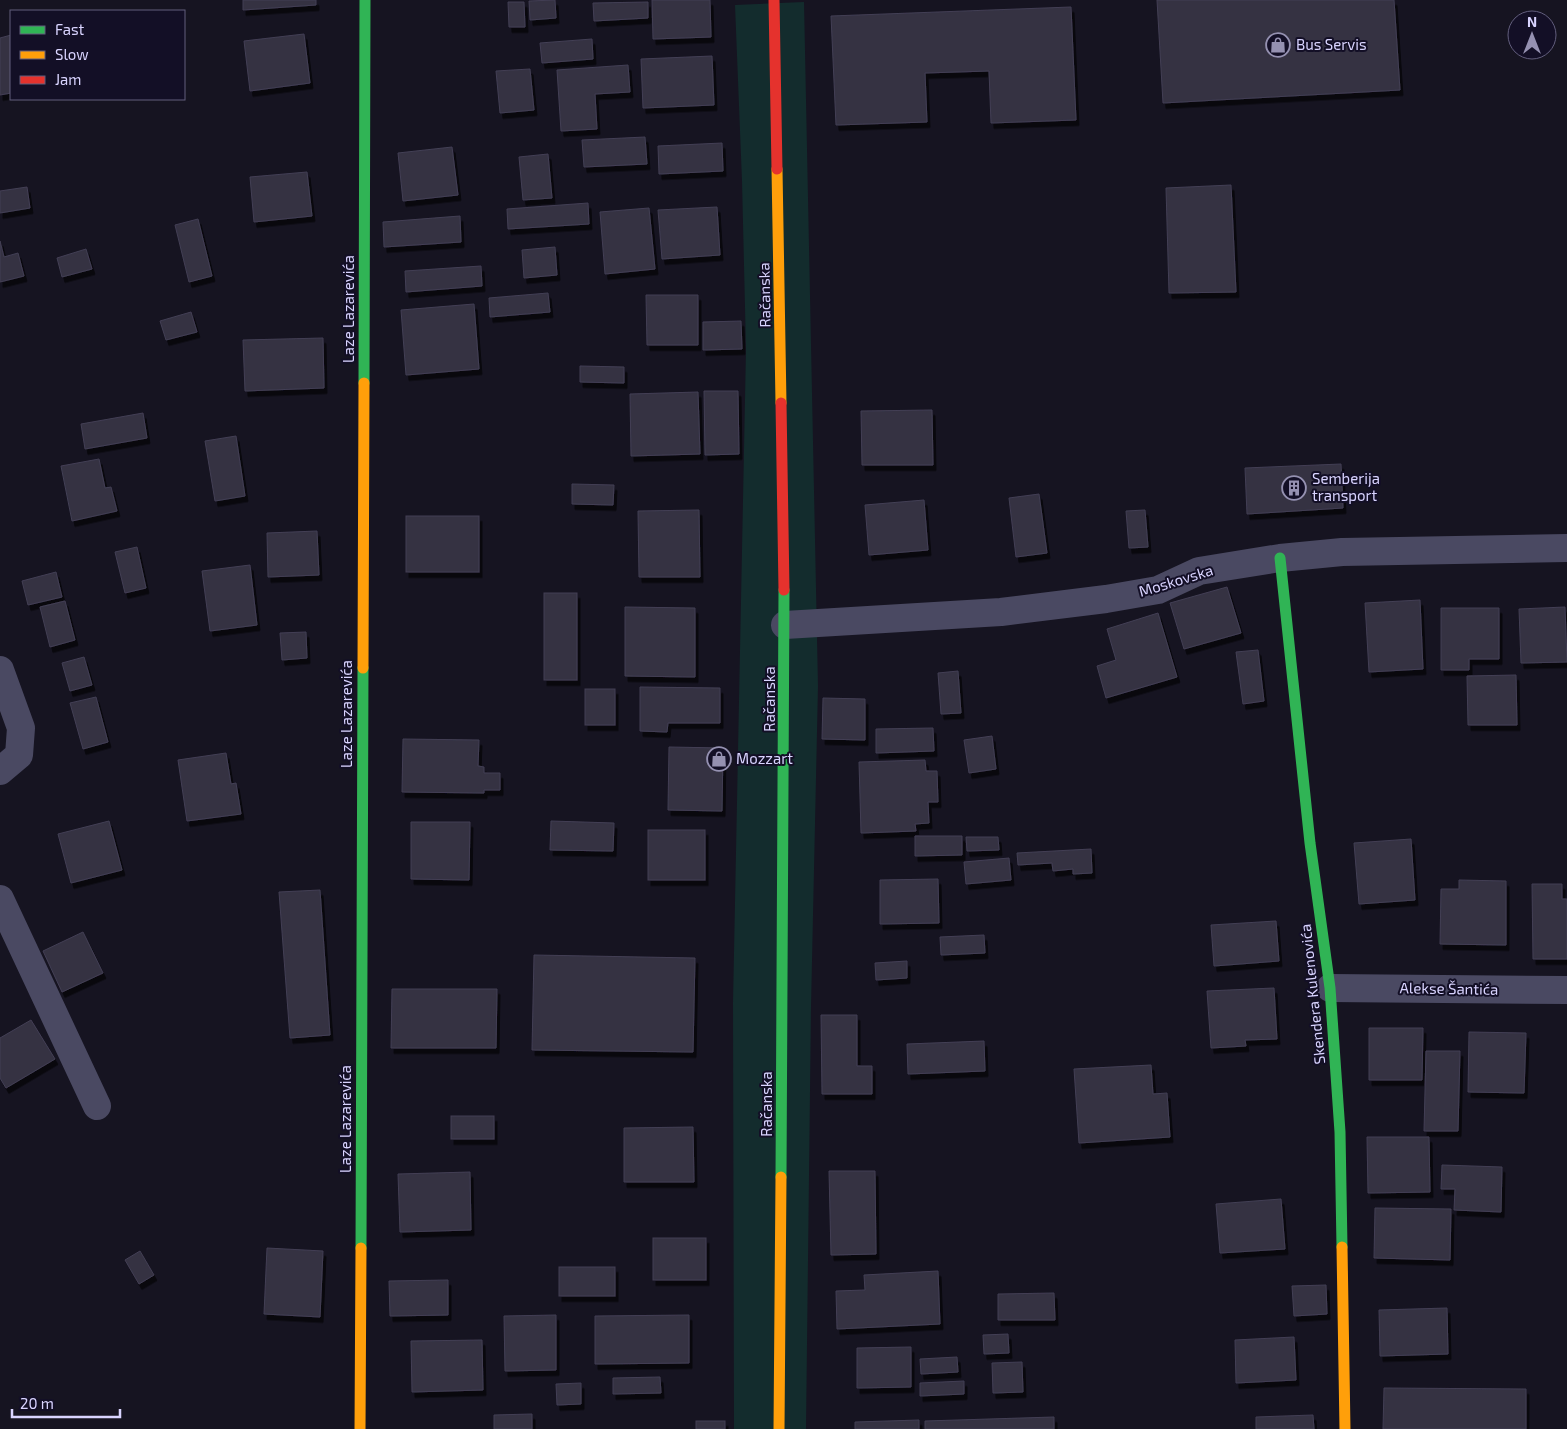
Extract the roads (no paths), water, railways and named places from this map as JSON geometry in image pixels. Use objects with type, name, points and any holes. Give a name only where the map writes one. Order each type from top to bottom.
[{"type":"street","name":"Laze Lazarevića","points":[[360,1429],[365,0]]},
{"type":"street","name":"Račanska","points":[[774,0],[786,625],[779,1429]]},
{"type":"street","name":"Moskovska","points":[[786,625],[1001,612],[1106,599],[1158,590],[1199,571],[1280,558],[1342,552],[1567,548]]},
{"type":"street","name":"Skendera Kulenovića","points":[[1280,558],[1310,843],[1330,988],[1340,1132],[1345,1429]]},
{"type":"street","points":[[0,670],[21,728],[19,755],[0,771]]},
{"type":"street","points":[[0,899],[97,1106]]},
{"type":"street","name":"Alekse Šantića","points":[[1330,988],[1567,990]]},
{"type":"place","name":"Bus Servis","points":[[1278,45]]},
{"type":"place","name":"Semberija transport","points":[[1294,488]]},
{"type":"place","name":"Mozzart","points":[[719,759]]}]
